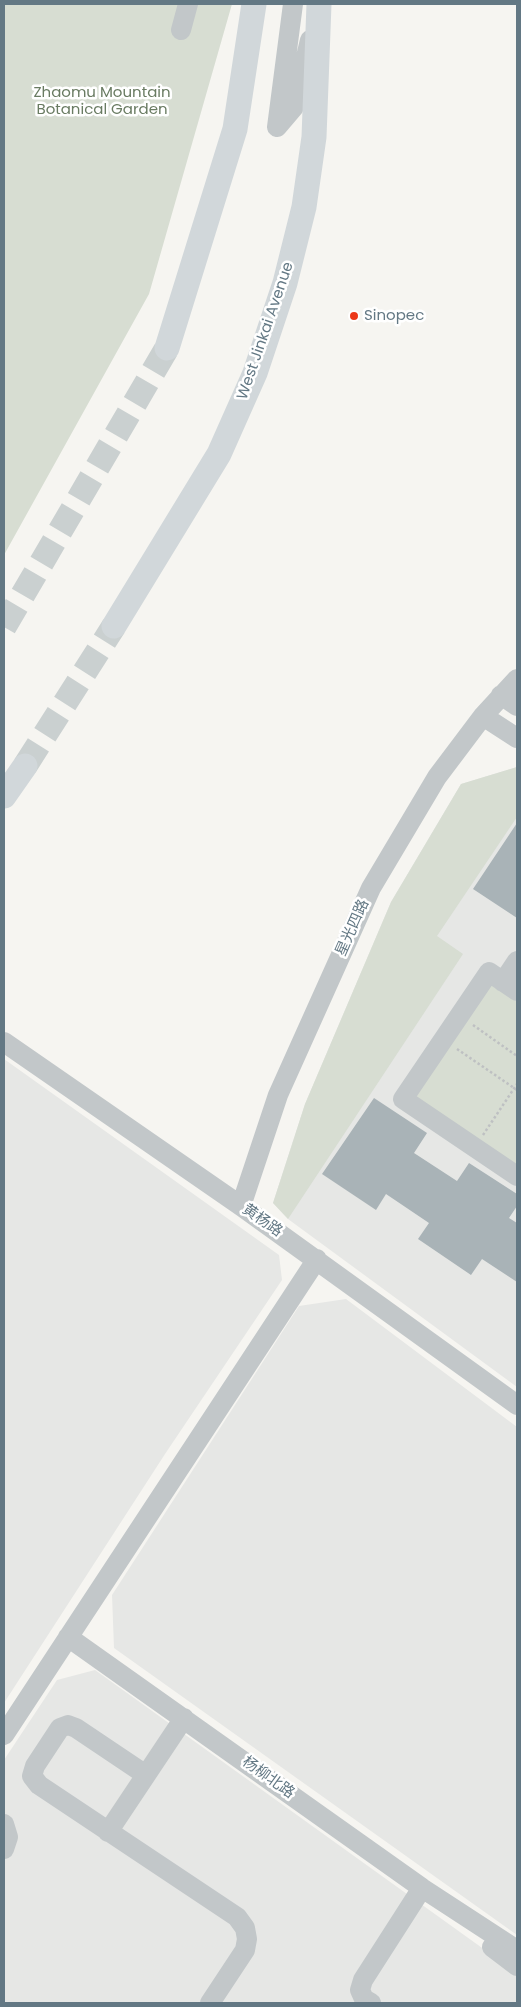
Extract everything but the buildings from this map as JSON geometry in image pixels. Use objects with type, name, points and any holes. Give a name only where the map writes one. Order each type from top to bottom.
[{"type":"main road","points":[[167,348],[235,129],[254,4]]},
{"type":"main road","name":"West Jinkai Avenue","points":[[114,626],[219,454],[255,373],[285,283],[304,207],[314,137],[319,4]]},
{"type":"main road","points":[[4,796],[24,766]]},
{"type":"street","points":[[181,30],[188,4]]},
{"type":"street","points":[[293,4],[277,127],[294,107],[319,4]]},
{"type":"street","name":"星光四路","points":[[241,1206],[278,1095],[371,888],[437,777],[483,716],[509,700],[517,679]]},
{"type":"street","points":[[483,716],[517,738]]},
{"type":"street","points":[[517,961],[510,986],[489,972],[403,1099],[517,1176]]},
{"type":"street","name":"黄杨路","points":[[4,1042],[241,1206],[517,1405]]},
{"type":"street","points":[[4,1734],[317,1260]]},
{"type":"street","name":"杨柳北路","points":[[68,1637],[468,1919]]},
{"type":"street","points":[[108,1832],[184,1718]]},
{"type":"street","points":[[146,1775],[76,1728],[68,1725],[60,1728],[35,1766],[32,1776],[39,1785],[238,1917],[245,1928],[247,1940],[245,1950],[210,2003]]},
{"type":"street","points":[[4,1824],[8,1837],[4,1849]]},
{"type":"street","points":[[370,2003],[364,1999],[360,1990],[363,1980],[422,1888]]},
{"type":"street","points":[[468,1919],[517,1950]]},
{"type":"street","points":[[468,1919],[492,1948],[517,1966]]},
{"type":"path","points":[[460,1016],[517,1056]]},
{"type":"path","points":[[443,1040],[516,1089]]},
{"type":"path","points":[[475,1148],[516,1089],[517,1084]]},
{"type":"shaded area","points":[[517,767],[517,1387],[288,1219],[273,1203],[305,1104],[391,902],[461,784]]},
{"type":"shaded area","points":[[4,1059],[279,1255],[282,1280],[165,1454],[4,1703]]},
{"type":"shaded area","points":[[346,1299],[517,1427],[517,1935],[114,1648],[112,1595],[299,1306]]},
{"type":"shaded area","points":[[95,1670],[517,1973],[517,2003],[4,2003],[4,1760],[57,1680]]},
{"type":"green space","name":"Zhaomu Mountain Botanical Garden","points":[[4,4],[232,4],[149,294],[4,555]]},
{"type":"green space","points":[[517,767],[517,817],[437,936],[463,954],[288,1219],[273,1203],[305,1104],[391,902],[461,784]]},
{"type":"green space","points":[[490,984],[517,1002],[517,1166],[415,1097]]},
{"type":"tunnel","points":[[4,627],[167,348]]},
{"type":"tunnel","points":[[25,766],[114,626]]},
{"type":"place","name":"Sinopec","points":[[354,316]]}]
